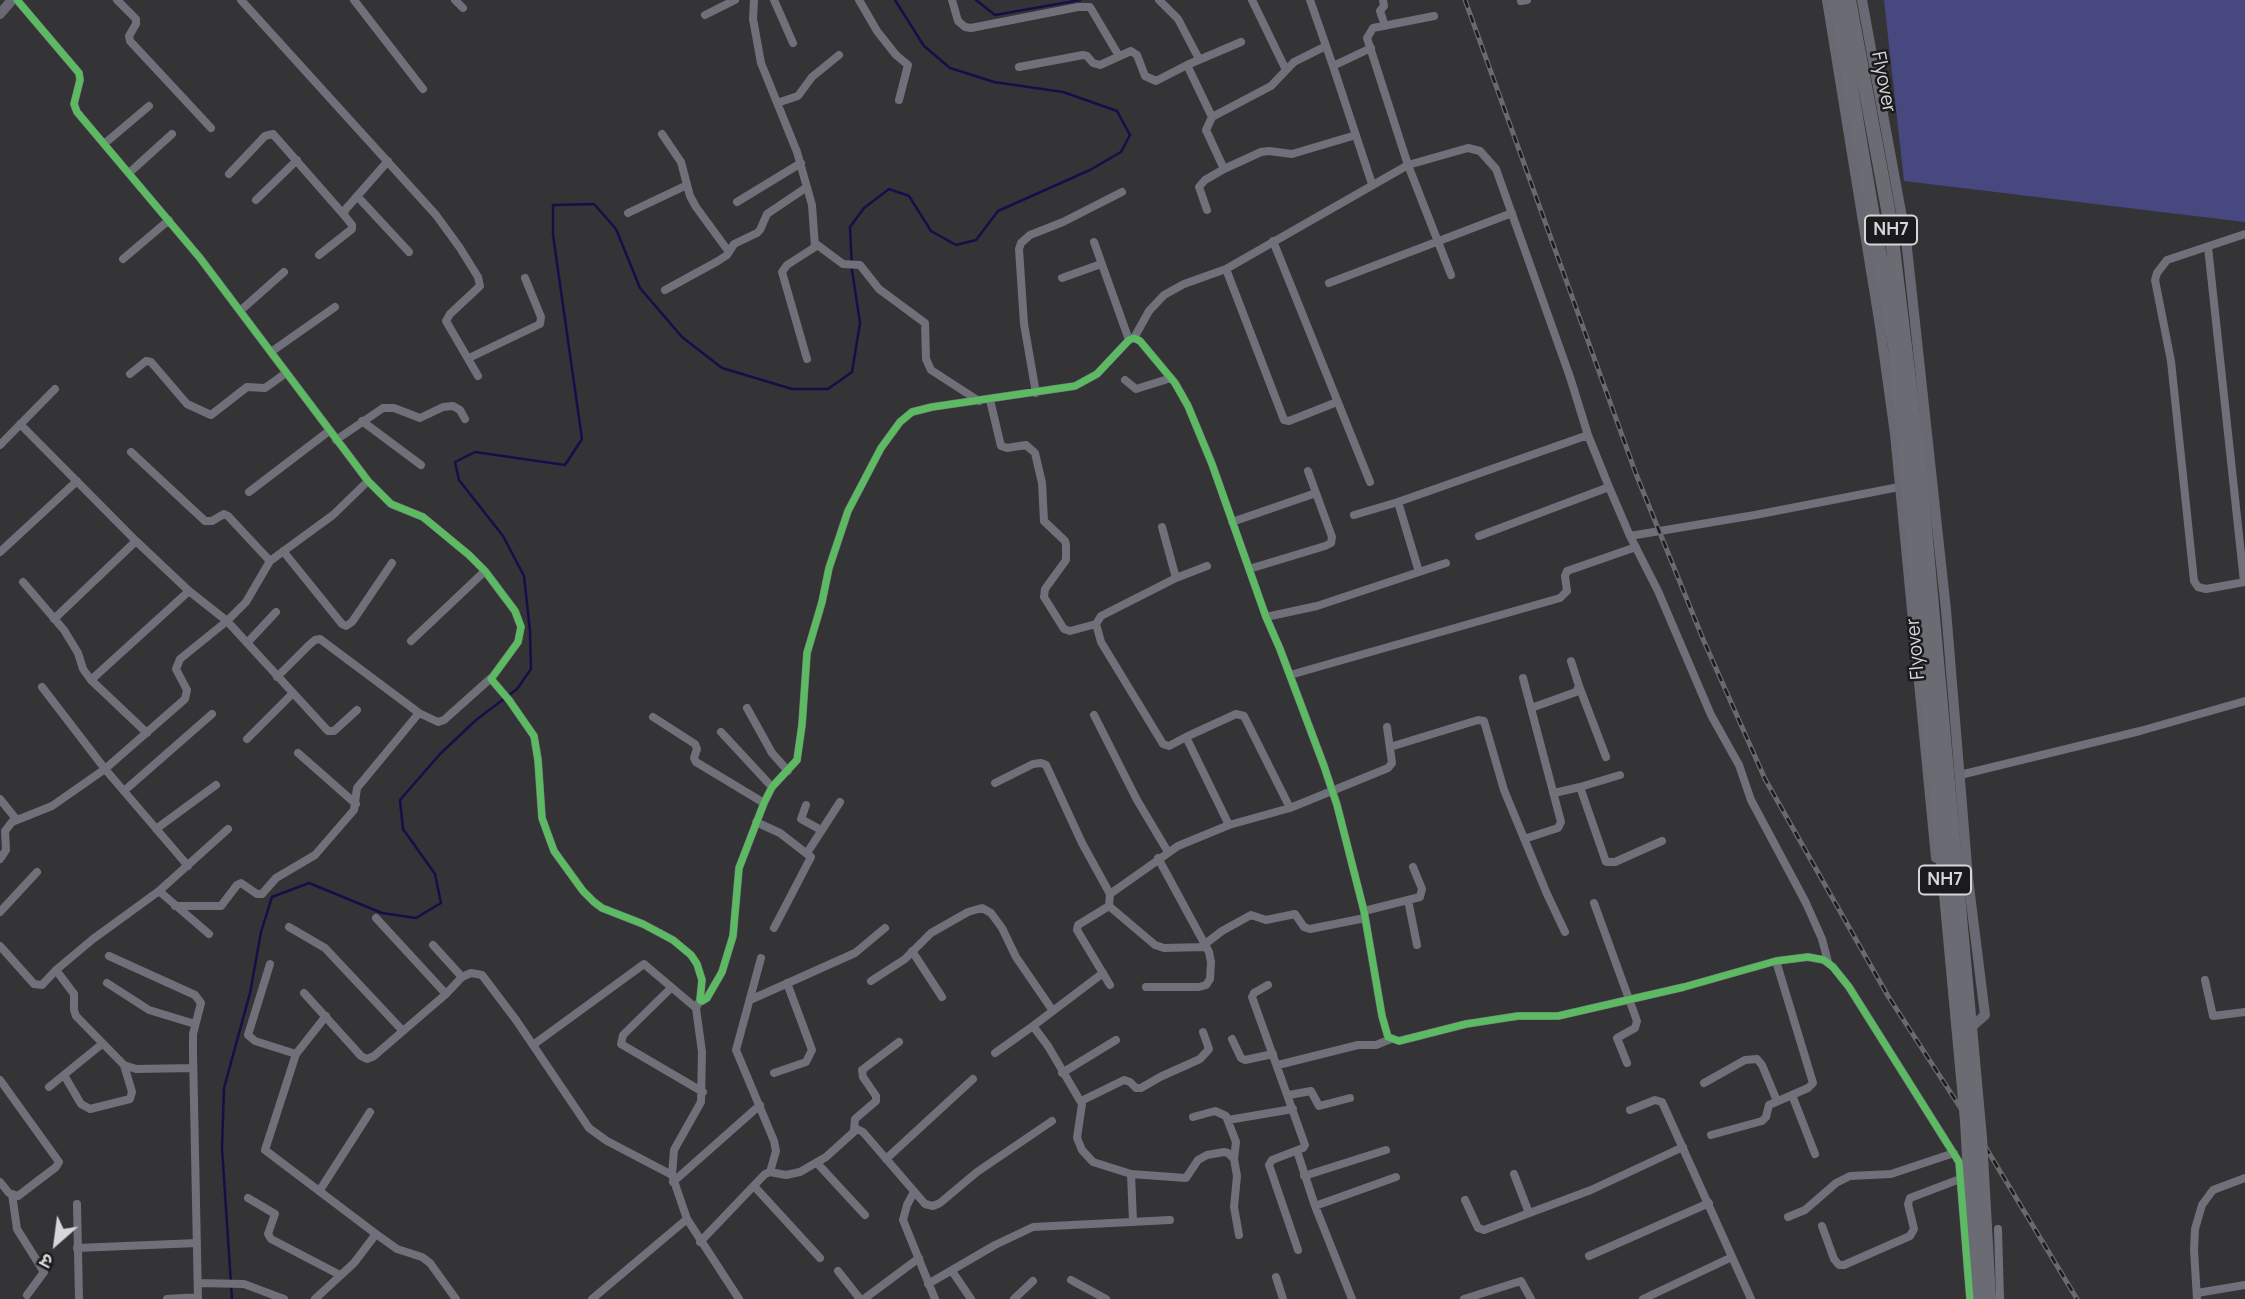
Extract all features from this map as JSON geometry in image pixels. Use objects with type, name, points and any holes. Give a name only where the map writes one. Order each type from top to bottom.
[{"type":"highway","name":"Flyover","points":[[1836,0],[1913,461],[1967,1121],[1977,1299]]},
{"type":"highway","name":"Flyover","points":[[1849,0],[1889,215],[1980,1138],[1989,1299]]},
{"type":"street","points":[[0,14],[12,0]]},
{"type":"street","points":[[17,0],[77,69],[80,80],[74,104],[77,112],[169,220],[368,481],[391,504],[423,517],[485,571],[515,611],[521,627],[520,638],[514,650],[491,678],[444,720],[433,721],[419,713],[320,639],[309,645],[276,677]]},
{"type":"street","points":[[117,0],[136,19],[129,36],[130,41],[211,128]]},
{"type":"street","points":[[241,0],[436,215],[460,248],[480,282],[477,290],[450,314],[446,321],[478,376]]},
{"type":"street","points":[[354,0],[423,89]]},
{"type":"street","points":[[455,0],[463,8]]},
{"type":"street","points":[[705,15],[735,0]]},
{"type":"street","points":[[754,0],[753,19],[757,46],[769,86],[801,163],[812,205],[816,244],[812,251],[787,265],[782,272],[807,359]]},
{"type":"street","points":[[774,0],[793,43]]},
{"type":"street","points":[[859,0],[877,31],[896,55],[908,65],[899,100]]},
{"type":"street","points":[[952,0],[958,20],[965,27],[1090,7],[1119,55]]},
{"type":"street","points":[[1159,0],[1178,19],[1199,58]]},
{"type":"street","points":[[1252,0],[1286,70]]},
{"type":"street","points":[[1310,0],[1373,184]]},
{"type":"street","points":[[1383,0],[1384,6],[1380,11],[1385,26]]},
{"type":"street","points":[[1521,1],[1527,0]]},
{"type":"street","points":[[1827,0],[1895,434],[1954,1042],[1985,1015],[1968,878],[1946,610],[1906,239],[1862,0]]},
{"type":"street","points":[[1434,16],[1385,26],[1370,31],[1367,38],[1408,165],[1451,275]]},
{"type":"street","points":[[1020,67],[1083,55],[1100,65],[1119,55],[1134,52],[1145,76],[1152,81],[1199,58],[1241,42]]},
{"type":"street","points":[[1224,169],[1206,130],[1212,117],[1271,86],[1294,62],[1326,46]]},
{"type":"street","points":[[1333,66],[1371,48]]},
{"type":"street","points":[[777,103],[798,96],[811,77],[839,55]]},
{"type":"street","points":[[1187,65],[1212,117]]},
{"type":"street","points":[[104,144],[149,106]]},
{"type":"street","points":[[229,174],[271,133],[352,225],[352,229],[319,255]]},
{"type":"street","points":[[129,173],[172,134]]},
{"type":"street","points":[[662,134],[681,162],[696,207],[729,252]]},
{"type":"street","points":[[1207,211],[1199,187],[1205,180],[1224,169],[1261,152],[1292,154],[1356,135]]},
{"type":"street","points":[[700,1000],[707,998],[726,960],[733,936],[739,868],[756,821],[772,787],[788,771],[799,754],[807,653],[829,568],[848,511],[869,468],[908,414],[932,407],[1036,393],[1081,383],[1107,365],[1131,339],[1149,311],[1164,295],[1184,284],[1226,269],[1408,165],[1468,148],[1480,150],[1496,169],[1588,435],[1609,487],[1658,591],[1711,715],[1739,765],[1751,800],[1806,903],[1822,939],[1828,962],[1849,987],[1959,1161],[1970,1299]]},
{"type":"street","points":[[256,200],[297,160]]},
{"type":"street","points":[[344,215],[346,208],[388,161]]},
{"type":"street","points":[[737,202],[801,163]]},
{"type":"street","points":[[628,213],[687,185]]},
{"type":"street","points":[[665,290],[718,261],[734,244],[760,230],[767,214],[807,187]]},
{"type":"street","points":[[1036,393],[1024,324],[1019,249],[1021,243],[1030,235],[1063,222],[1122,192]]},
{"type":"street","points":[[357,196],[409,253]]},
{"type":"street","points":[[1329,283],[1512,213]]},
{"type":"street","points":[[123,259],[169,220]]},
{"type":"street","points":[[2208,247],[2244,582],[2206,589],[2198,587],[2194,581],[2171,361],[2155,280],[2167,260],[2245,234]]},
{"type":"street","points":[[1094,242],[1131,339]]},
{"type":"street","points":[[1273,242],[1370,482]]},
{"type":"street","points":[[816,244],[843,264],[860,265],[879,289],[925,323],[926,359],[931,370],[979,401]]},
{"type":"street","points":[[1062,278],[1101,264]]},
{"type":"street","points":[[1226,269],[1284,420],[1289,421],[1337,402]]},
{"type":"street","points":[[240,311],[284,272]]},
{"type":"street","points":[[469,358],[540,324],[541,317],[525,278]]},
{"type":"street","points":[[271,352],[335,307]]},
{"type":"street","points":[[1131,339],[1140,341],[1171,378],[1188,406],[1290,675],[1332,791],[1364,915],[1385,1030],[1391,1039]]},
{"type":"street","points":[[130,374],[143,363],[151,362],[187,404],[211,415],[244,389],[265,388],[286,373]]},
{"type":"street","points":[[1125,380],[1136,389],[1171,378]]},
{"type":"street","points":[[0,445],[55,388]]},
{"type":"street","points":[[990,400],[1001,446],[1007,448],[1026,445],[1035,453],[1042,483],[1044,521],[1065,541],[1066,560],[1045,589],[1044,597],[1064,629],[1070,631],[1096,624],[1101,616],[1176,578],[1207,566]]},
{"type":"street","points":[[336,440],[383,408],[394,408],[420,418],[448,406],[456,407],[466,419]]},
{"type":"street","points":[[362,421],[421,465]]},
{"type":"street","points":[[20,424],[136,541],[189,591],[227,621],[276,677],[330,732],[357,710]]},
{"type":"street","points":[[249,492],[330,431]]},
{"type":"street","points":[[1354,515],[1588,435]]},
{"type":"street","points":[[131,452],[205,521],[212,522],[224,514],[228,516],[270,561]]},
{"type":"street","points":[[1249,569],[1331,543],[1332,537],[1308,471]]},
{"type":"street","points":[[0,552],[77,481]]},
{"type":"street","points":[[0,859],[6,850],[6,828],[16,819],[52,806],[105,769],[187,695],[186,687],[176,673],[177,663],[184,654],[227,621],[253,593],[270,561],[332,515],[368,481]]},
{"type":"street","points":[[1630,536],[1755,515],[1899,486]]},
{"type":"street","points":[[1479,536],[1609,487]]},
{"type":"street","points":[[1232,522],[1316,494]]},
{"type":"street","points":[[1398,502],[1419,572]]},
{"type":"street","points":[[1162,527],[1176,578]]},
{"type":"street","points":[[54,619],[136,541]]},
{"type":"street","points":[[1290,675],[1560,598],[1567,591],[1567,571],[1636,547]]},
{"type":"street","points":[[283,551],[346,626],[352,622],[392,563]]},
{"type":"street","points":[[1266,617],[1317,606],[1446,563]]},
{"type":"street","points":[[411,641],[485,571]]},
{"type":"street","points":[[23,582],[78,653],[83,669],[91,680],[147,733]]},
{"type":"street","points":[[91,680],[189,591]]},
{"type":"street","points":[[247,643],[276,612]]},
{"type":"street","points":[[1096,624],[1101,642],[1163,744],[1169,746],[1236,714],[1242,714],[1290,808]]},
{"type":"street","points":[[1571,661],[1606,757]]},
{"type":"street","points":[[491,678],[534,736],[542,818],[554,851],[583,891],[601,908],[643,924],[673,940],[691,955],[700,970],[700,1000],[696,1009],[702,1052],[702,1092],[697,1114],[674,1150],[673,1179],[687,1219],[739,1299]]},
{"type":"street","points":[[1523,678],[1562,822],[1560,827],[1524,839]]},
{"type":"street","points":[[1531,708],[1576,692],[1579,686]]},
{"type":"street","points":[[42,687],[105,769],[188,866]]},
{"type":"street","points":[[247,739],[292,694]]},
{"type":"street","points":[[1960,775],[2140,731],[2245,701]]},
{"type":"street","points":[[747,708],[772,753],[788,771]]},
{"type":"street","points":[[175,906],[221,906],[241,883],[257,894],[262,894],[276,878],[319,852],[354,810],[358,788],[419,713]]},
{"type":"street","points":[[124,791],[212,714]]},
{"type":"street","points":[[1094,715],[1137,800],[1168,852]]},
{"type":"street","points":[[653,717],[695,744],[696,762],[764,803]]},
{"type":"street","points":[[1390,747],[1478,720],[1484,721],[1504,790],[1546,894],[1565,932]]},
{"type":"street","points":[[1110,894],[1168,852],[1229,825],[1290,808],[1391,767],[1387,727]]},
{"type":"street","points":[[721,732],[772,787]]},
{"type":"street","points":[[1186,737],[1229,825]]},
{"type":"street","points":[[298,753],[356,804]]},
{"type":"street","points":[[995,783],[1033,764],[1046,765],[1082,843],[1110,894],[1110,906],[1155,945],[1164,948],[1206,945],[1251,915],[1266,920],[1295,914],[1304,927],[1310,929],[1420,897],[1422,892],[1413,867]]},
{"type":"street","points":[[1554,793],[1620,775]]},
{"type":"street","points":[[156,829],[216,785]]},
{"type":"street","points":[[1580,787],[1606,862],[1615,862],[1662,841]]},
{"type":"street","points":[[0,799],[16,819]]},
{"type":"street","points":[[807,853],[840,802]]},
{"type":"street","points":[[806,805],[801,819],[821,830]]},
{"type":"street","points":[[756,821],[780,833],[811,858],[774,928]]},
{"type":"street","points":[[0,946],[37,985],[43,984],[56,970],[159,891],[228,828]]},
{"type":"street","points":[[1146,987],[1199,987],[1206,985],[1210,979],[1211,962],[1206,945],[1158,858]]},
{"type":"street","points":[[0,912],[37,872]]},
{"type":"street","points":[[159,891],[209,934]]},
{"type":"street","points":[[1408,900],[1417,946]]},
{"type":"street","points":[[1594,903],[1637,1026],[1617,1038],[1627,1063]]},
{"type":"street","points":[[1110,906],[1078,925],[1077,930],[1111,985]]},
{"type":"street","points":[[871,981],[899,964],[931,933],[968,912],[985,909],[995,917],[1016,957],[1053,1011]]},
{"type":"street","points":[[376,918],[446,994]]},
{"type":"street","points":[[289,927],[325,948],[402,1030]]},
{"type":"street","points":[[750,1000],[855,953],[885,928]]},
{"type":"street","points":[[433,945],[462,977]]},
{"type":"street","points":[[912,951],[942,997]]},
{"type":"street","points":[[110,956],[195,995],[202,1007],[195,1024],[193,1068],[198,1298],[167,1299]]},
{"type":"street","points":[[1278,1065],[1358,1045],[1376,1045],[1391,1039],[1399,1041],[1466,1024],[1518,1016],[1558,1016],[1684,987],[1776,961],[1808,957],[1828,962]]},
{"type":"street","points":[[700,1242],[770,1172],[775,1147],[736,1050],[761,958]]},
{"type":"street","points":[[1710,1135],[1762,1121],[1766,1117],[1767,1106],[1808,1088],[1814,1080],[1776,961]]},
{"type":"street","points":[[270,964],[248,1035],[255,1041],[296,1054]]},
{"type":"street","points":[[533,1045],[642,965],[647,966],[696,1009]]},
{"type":"street","points":[[56,970],[74,994],[75,1014],[124,1065],[136,1069],[193,1068]]},
{"type":"street","points":[[304,993],[360,1056],[367,1059],[374,1056],[446,994],[462,977],[471,973],[486,978],[589,1128],[673,1179]]},
{"type":"street","points":[[995,1053],[1103,973]]},
{"type":"street","points":[[2205,980],[2213,1016],[2245,1012]]},
{"type":"street","points":[[107,983],[149,1010],[195,1024]]},
{"type":"street","points":[[774,1073],[806,1062],[812,1050],[787,984]]},
{"type":"street","points":[[1268,985],[1252,997],[1305,1145],[1297,1151],[1272,1160],[1269,1165],[1298,1250]]},
{"type":"street","points":[[671,988],[623,1035],[621,1044],[702,1092]]},
{"type":"street","points":[[326,1016],[296,1054],[265,1150],[397,1249],[422,1257],[430,1263],[456,1299]]},
{"type":"street","points":[[1033,1026],[1081,1101],[1082,1114],[1077,1138],[1086,1156],[1093,1161],[1131,1174],[1182,1179],[1189,1176],[1198,1160],[1207,1156],[1227,1152],[1234,1159]]},
{"type":"street","points":[[1081,1101],[1124,1080],[1136,1088],[1141,1088],[1199,1059],[1209,1049],[1203,1032]]},
{"type":"street","points":[[1232,1039],[1241,1058],[1245,1060],[1273,1054]]},
{"type":"street","points":[[1062,1073],[1116,1040]]},
{"type":"street","points":[[770,1172],[793,1174],[817,1163],[854,1130],[855,1119],[876,1101],[862,1070],[899,1042]]},
{"type":"street","points":[[49,1087],[102,1044]]},
{"type":"street","points":[[1704,1083],[1745,1060],[1757,1059],[1777,1101]]},
{"type":"street","points":[[64,1075],[84,1107],[90,1109],[132,1097],[124,1065]]},
{"type":"street","points":[[886,1159],[973,1079]]},
{"type":"street","points":[[0,1080],[59,1161],[56,1167],[20,1195],[12,1194]]},
{"type":"street","points":[[1289,1095],[1311,1091],[1319,1107],[1350,1098]]},
{"type":"street","points":[[1792,1095],[1815,1154]]},
{"type":"street","points":[[1630,1110],[1660,1100],[1751,1299]]},
{"type":"street","points":[[673,1179],[760,1105]]},
{"type":"street","points":[[1228,1120],[1293,1109]]},
{"type":"street","points":[[1193,1117],[1215,1111],[1224,1114],[1228,1120],[1236,1142],[1235,1212],[1239,1234]]},
{"type":"street","points":[[320,1190],[370,1112]]},
{"type":"street","points":[[854,1130],[863,1132],[925,1204],[937,1205],[977,1172],[1052,1121]]},
{"type":"street","points":[[1465,1200],[1478,1228],[1482,1230],[1591,1190],[1683,1147]]},
{"type":"street","points":[[1304,1175],[1386,1150]]},
{"type":"street","points":[[1297,1151],[1315,1206],[1352,1299]]},
{"type":"street","points":[[1788,1217],[1805,1210],[1836,1183],[1850,1177],[1891,1174],[1954,1153]]},
{"type":"street","points":[[817,1163],[865,1216]]},
{"type":"street","points":[[1131,1174],[1133,1221]]},
{"type":"street","points":[[1514,1174],[1529,1213]]},
{"type":"street","points":[[1315,1206],[1396,1177]]},
{"type":"street","points":[[1822,1227],[1834,1259],[1839,1265],[1844,1265],[1910,1236],[1914,1229],[1908,1204],[1910,1198],[1960,1178]]},
{"type":"street","points":[[2245,1178],[2213,1190],[2202,1205],[2194,1250],[2197,1296],[2245,1285]]},
{"type":"street","points":[[0,1182],[12,1194],[17,1229],[44,1272],[27,1295]]},
{"type":"street","points":[[754,1186],[820,1258]]},
{"type":"street","points":[[914,1192],[903,1220],[935,1299]]},
{"type":"street","points":[[248,1198],[275,1214],[268,1234],[270,1237],[340,1275]]},
{"type":"street","points":[[1589,1256],[1709,1203]]},
{"type":"street","points":[[77,1204],[79,1299]]},
{"type":"street","points":[[592,1299],[687,1219]]},
{"type":"street","points":[[928,1284],[995,1245],[1033,1227],[1170,1220]]},
{"type":"street","points":[[1998,1229],[2000,1299]]},
{"type":"street","points":[[315,1299],[354,1263],[376,1234]]},
{"type":"street","points":[[77,1248],[197,1243]]},
{"type":"street","points":[[1643,1299],[1732,1257]]},
{"type":"street","points":[[838,1271],[862,1299],[919,1258]]},
{"type":"street","points":[[952,1271],[971,1299]]},
{"type":"street","points":[[1276,1277],[1283,1299]]},
{"type":"street","points":[[1071,1280],[1106,1299]]},
{"type":"street","points":[[1014,1299],[1034,1281]]},
{"type":"street","points":[[1464,1299],[1521,1281],[1531,1299]]},
{"type":"street","points":[[198,1283],[244,1284],[284,1299]]},
{"type":"shaded area","points":[[1884,0],[2245,0],[2245,222],[1904,181]]},
{"type":"waterway","points":[[232,1299],[222,1148],[224,1088],[250,993],[261,932],[272,897],[309,883],[382,913],[416,918],[441,903],[435,874],[403,829],[400,800],[440,754],[476,720],[517,689],[531,669],[524,576],[503,536],[459,480],[455,462],[475,452],[565,465],[582,439],[553,235],[553,205],[594,204],[616,229],[640,288],[682,337],[722,368],[792,389],[828,389],[852,372],[860,323],[852,270],[850,227],[864,208],[889,189],[909,196],[931,231],[956,245],[976,240],[998,211],[1090,170],[1121,152],[1130,135],[1117,111],[1063,92],[994,82],[950,68],[924,46],[895,0]]},
{"type":"waterway","points":[[976,0],[995,15],[1080,0]]},
{"type":"railway","points":[[1465,0],[1636,474],[1703,639],[1765,779],[1888,996],[1980,1138],[2077,1299]]},
{"type":"cycle path","points":[[17,0],[79,73],[80,80],[74,104],[77,112],[200,258],[368,481],[391,504],[423,517],[469,555],[485,571],[515,611],[521,627],[518,642],[491,679],[534,736],[542,818],[554,851],[594,902],[673,940],[691,955],[702,980],[700,1000],[707,998],[722,972],[733,936],[739,868],[764,803],[772,787],[797,760],[807,653],[829,568],[848,511],[881,448],[900,422],[912,412],[1075,386],[1097,374],[1134,338],[1140,341],[1175,383],[1188,406],[1324,766],[1337,805],[1364,911],[1388,1037],[1399,1041],[1466,1024],[1518,1016],[1558,1016],[1684,987],[1776,961],[1808,957],[1824,960],[1849,987],[1959,1162],[1970,1299]]}]
